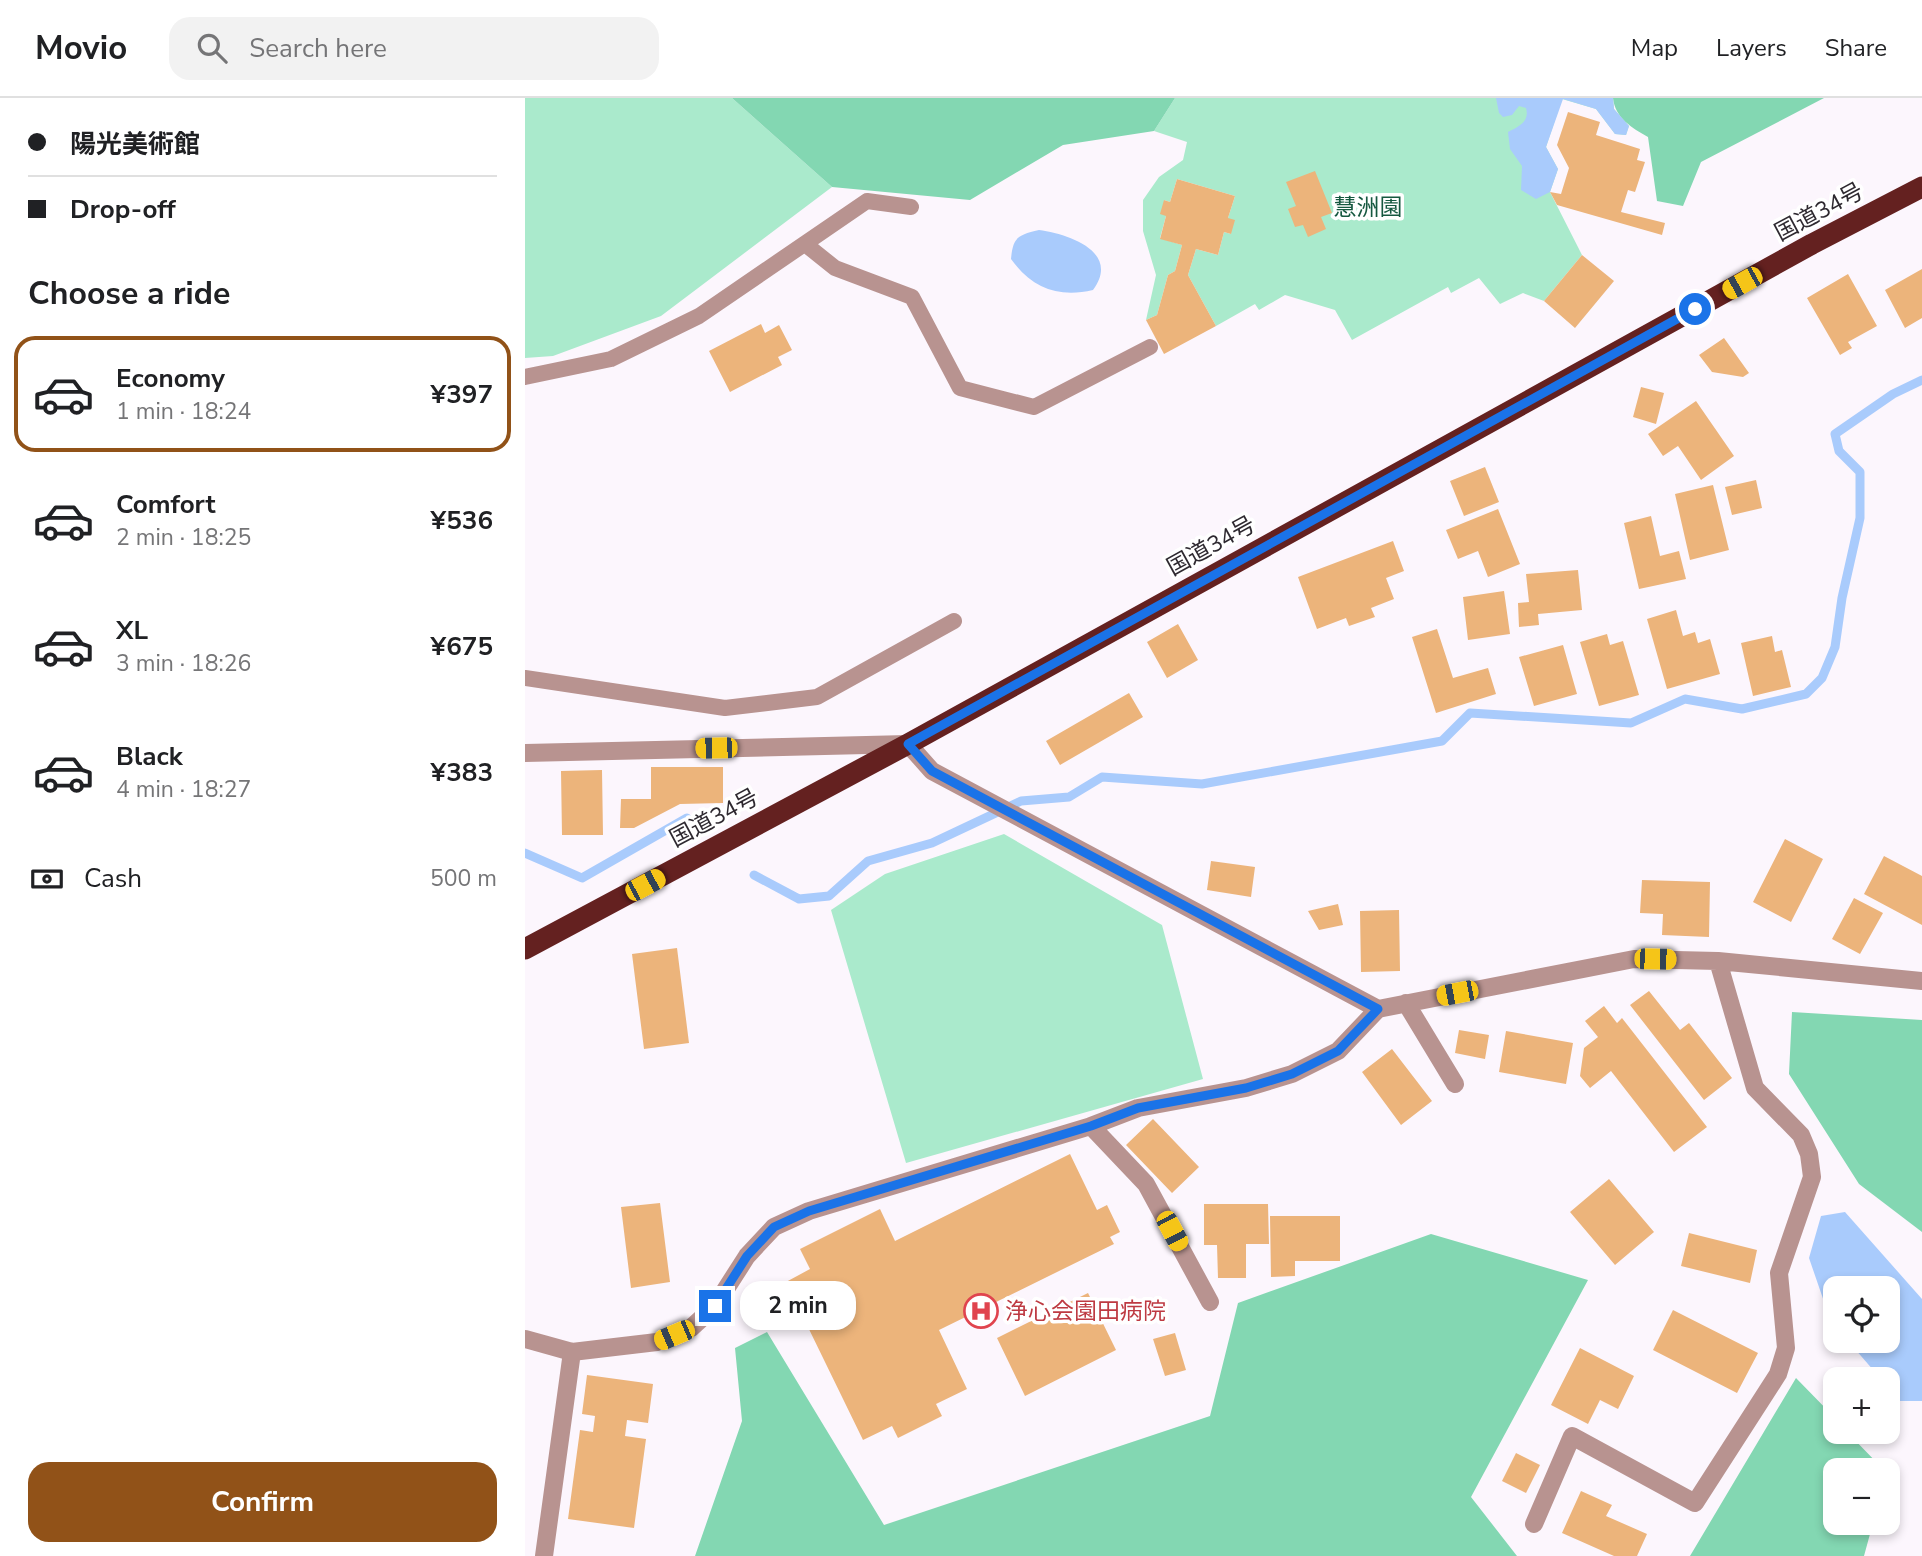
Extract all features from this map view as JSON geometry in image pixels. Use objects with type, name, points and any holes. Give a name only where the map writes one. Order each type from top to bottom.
[{"type":"highway","name":"国道34号","points":[[525,949],[908,744],[1812,244],[1922,187]]},
{"type":"street","points":[[525,752],[908,744],[932,771],[1378,1009]]},
{"type":"street","points":[[525,1339],[572,1352],[657,1342],[691,1328],[715,1306],[747,1256],[774,1227],[809,1211],[1091,1126],[1138,1108],[1246,1088],[1292,1074],[1338,1051],[1378,1009],[1634,959],[1718,961],[1922,981]]},
{"type":"street","points":[[1534,1524],[1572,1436],[1695,1503],[1778,1374],[1786,1348],[1779,1273],[1812,1177],[1809,1154],[1801,1135],[1755,1088],[1718,961]]},
{"type":"street","points":[[1406,1003],[1455,1084]]},
{"type":"street","points":[[1091,1126],[1146,1184],[1210,1302]]},
{"type":"street","points":[[544,1556],[572,1352]]},
{"type":"lane","points":[[525,377],[611,359],[699,316],[867,201],[911,207]]},
{"type":"lane","points":[[805,244],[835,268],[912,297],[960,388],[1034,407],[1150,347]]},
{"type":"lane","points":[[525,678],[725,708],[817,697],[954,621]]},
{"type":"green space","points":[[525,98],[732,98],[832,187],[661,316],[553,356],[525,358]]},
{"type":"green space","points":[[732,98],[1175,98],[1154,131],[1063,145],[970,200],[832,187]]},
{"type":"green space","name":"慧洲園","points":[[1175,98],[1613,98],[1614,109],[1629,126],[1626,135],[1615,134],[1596,109],[1562,99],[1546,147],[1558,169],[1550,192],[1582,255],[1544,301],[1523,293],[1500,304],[1479,278],[1451,293],[1448,287],[1352,340],[1335,310],[1285,295],[1259,310],[1255,304],[1216,326],[1188,275],[1196,249],[1218,255],[1224,232],[1231,234],[1228,218],[1235,196],[1177,179],[1170,202],[1164,200],[1166,216],[1160,238],[1182,245],[1175,271],[1168,275],[1157,315],[1146,320],[1156,275],[1143,231],[1143,200],[1159,177],[1183,160],[1187,142],[1154,131]]},
{"type":"green space","points":[[1613,98],[1824,98],[1701,162],[1683,206],[1657,201],[1648,137],[1621,117]]},
{"type":"green space","points":[[1004,834],[1162,925],[1203,1079],[906,1163],[831,910],[885,874]]},
{"type":"green space","points":[[1792,1012],[1922,1020],[1922,1232],[1859,1184],[1789,1074]]},
{"type":"green space","points":[[1431,1234],[1588,1280],[1471,1497],[1517,1556],[695,1556],[742,1421],[735,1348],[767,1332],[884,1525],[1210,1416],[1238,1303]]},
{"type":"green space","points":[[1796,1378],[1823,1406],[1823,1444],[1859,1444],[1872,1458],[1823,1458],[1823,1535],[1870,1535],[1864,1556],[1690,1556]]},
{"type":"water","points":[[1496,98],[1613,98],[1614,109],[1629,126],[1626,135],[1615,134],[1596,109],[1563,99],[1546,147],[1558,169],[1550,192],[1536,199],[1521,190],[1522,166],[1510,149],[1508,132],[1525,120],[1526,108],[1519,106],[1512,115],[1503,117],[1499,113]]},
{"type":"water","points":[[1039,230],[1077,241],[1096,255],[1101,265],[1100,277],[1093,290],[1068,293],[1057,291],[1037,284],[1019,269],[1011,259],[1015,241]]},
{"type":"water","points":[[1845,1212],[1922,1299],[1922,1401],[1900,1401],[1900,1367],[1871,1367],[1858,1353],[1900,1353],[1900,1276],[1823,1276],[1823,1299],[1809,1258],[1821,1216]]},
{"type":"building","points":[[1568,112],[1600,122],[1596,135],[1640,149],[1637,160],[1645,162],[1635,192],[1628,190],[1621,212],[1665,223],[1662,235],[1557,205],[1550,192],[1561,194],[1569,168],[1557,145]]},
{"type":"building","points":[[1315,171],[1332,213],[1321,217],[1326,229],[1308,237],[1303,225],[1295,227],[1288,209],[1296,206],[1286,182]]},
{"type":"building","points":[[1177,179],[1235,196],[1228,218],[1235,220],[1231,234],[1224,232],[1218,255],[1196,249],[1188,275],[1216,326],[1164,354],[1146,320],[1157,315],[1168,275],[1175,271],[1182,245],[1160,239],[1166,216],[1160,214],[1164,200],[1170,202]]},
{"type":"building","points":[[1582,255],[1614,281],[1575,328],[1544,301]]},
{"type":"building","points":[[1922,269],[1922,318],[1905,328],[1885,290]]},
{"type":"building","points":[[1848,274],[1877,326],[1848,342],[1852,348],[1840,355],[1807,298]]},
{"type":"building","points":[[761,324],[765,333],[779,325],[792,350],[778,357],[782,365],[730,392],[709,351]]},
{"type":"building","points":[[1724,338],[1749,373],[1743,377],[1712,372],[1699,355]]},
{"type":"building","points":[[1641,387],[1664,393],[1656,424],[1633,417]]},
{"type":"building","points":[[1696,401],[1734,456],[1701,480],[1678,446],[1663,456],[1648,434]]},
{"type":"building","points":[[1485,467],[1499,502],[1464,516],[1450,481]]},
{"type":"building","points":[[1756,480],[1762,508],[1732,515],[1725,487]]},
{"type":"building","points":[[1713,485],[1729,550],[1690,560],[1675,494]]},
{"type":"building","points":[[1498,509],[1520,564],[1488,577],[1478,551],[1458,559],[1446,530]]},
{"type":"building","points":[[1651,516],[1660,556],[1679,551],[1686,579],[1639,589],[1624,523]]},
{"type":"building","points":[[1393,541],[1404,571],[1386,578],[1394,599],[1371,608],[1375,617],[1349,626],[1346,618],[1317,629],[1298,577]]},
{"type":"building","points":[[1578,570],[1582,610],[1538,614],[1539,625],[1519,627],[1518,603],[1529,602],[1526,574]]},
{"type":"building","points":[[1504,591],[1510,634],[1468,640],[1463,597]]},
{"type":"building","points":[[1676,610],[1683,636],[1695,632],[1698,643],[1710,639],[1720,674],[1667,689],[1647,619]]},
{"type":"building","points":[[1178,624],[1198,660],[1167,678],[1147,642]]},
{"type":"building","points":[[1437,629],[1453,678],[1488,668],[1496,694],[1436,713],[1412,637]]},
{"type":"building","points":[[1607,634],[1610,645],[1623,641],[1639,695],[1599,706],[1580,642]]},
{"type":"building","points":[[1772,636],[1775,652],[1782,650],[1791,687],[1753,696],[1741,643]]},
{"type":"building","points":[[1563,645],[1577,694],[1534,706],[1519,657]]},
{"type":"building","points":[[1129,693],[1143,717],[1060,765],[1046,741]]},
{"type":"building","points":[[651,767],[723,767],[723,803],[680,804],[634,828],[620,828],[621,799],[651,799]]},
{"type":"building","points":[[602,770],[603,835],[562,835],[561,771]]},
{"type":"building","points":[[1785,839],[1823,859],[1791,922],[1753,902]]},
{"type":"building","points":[[1884,856],[1922,876],[1922,925],[1864,894]]},
{"type":"building","points":[[1211,861],[1255,867],[1251,897],[1207,890]]},
{"type":"building","points":[[1642,880],[1710,882],[1709,937],[1662,935],[1663,914],[1640,913]]},
{"type":"building","points":[[1854,898],[1883,913],[1860,954],[1832,939]]},
{"type":"building","points":[[1338,904],[1343,925],[1319,930],[1308,911]]},
{"type":"building","points":[[1399,910],[1400,971],[1361,972],[1360,911]]},
{"type":"building","points":[[677,948],[689,1043],[644,1049],[632,954]]},
{"type":"building","points":[[1649,991],[1680,1030],[1689,1023],[1732,1078],[1704,1100],[1630,1005]]},
{"type":"building","points":[[1604,1006],[1617,1023],[1622,1018],[1707,1127],[1674,1152],[1611,1071],[1590,1088],[1580,1076],[1584,1048],[1598,1037],[1585,1021]]},
{"type":"building","points":[[1459,1030],[1489,1035],[1485,1059],[1455,1053]]},
{"type":"building","points":[[1506,1031],[1573,1043],[1566,1084],[1499,1072]]},
{"type":"building","points":[[1392,1049],[1432,1101],[1401,1125],[1362,1072]]},
{"type":"building","points":[[1153,1119],[1199,1167],[1172,1193],[1126,1145]]},
{"type":"building","points":[[1070,1154],[1097,1210],[1107,1205],[1120,1232],[1110,1237],[1114,1244],[939,1330],[967,1389],[936,1404],[942,1416],[898,1438],[892,1426],[863,1440],[786,1282],[810,1269],[800,1249],[880,1209],[895,1241]]},
{"type":"building","points":[[1609,1179],[1654,1232],[1615,1265],[1570,1212]]},
{"type":"building","points":[[660,1203],[670,1282],[631,1288],[621,1207]]},
{"type":"building","points":[[1204,1204],[1268,1204],[1269,1244],[1246,1244],[1246,1278],[1218,1278],[1217,1245],[1204,1245]]},
{"type":"building","points":[[1270,1216],[1340,1216],[1340,1261],[1295,1261],[1295,1276],[1271,1277]]},
{"type":"building","points":[[1689,1233],[1757,1250],[1750,1283],[1681,1266]]},
{"type":"building","points":[[1088,1293],[1116,1350],[1025,1396],[997,1338]]},
{"type":"building","points":[[1673,1310],[1758,1353],[1737,1393],[1653,1350]]},
{"type":"building","points":[[1175,1333],[1186,1370],[1165,1376],[1153,1339]]},
{"type":"building","points":[[1580,1348],[1634,1376],[1618,1409],[1600,1400],[1588,1424],[1551,1405]]},
{"type":"building","points":[[587,1375],[653,1384],[648,1423],[627,1420],[625,1436],[646,1439],[634,1528],[568,1519],[580,1430],[593,1432],[595,1416],[582,1414]]},
{"type":"building","points":[[1516,1453],[1540,1465],[1526,1493],[1502,1481]]},
{"type":"building","points":[[1581,1491],[1612,1505],[1606,1516],[1647,1534],[1637,1556],[1614,1556],[1562,1533]]},
{"type":"waterway","points":[[754,875],[799,899],[829,896],[868,861],[932,843],[1021,801],[1069,797],[1102,777],[1202,784],[1442,741],[1470,713],[1631,723],[1685,699],[1742,709],[1806,694],[1822,678],[1835,647],[1842,598],[1860,518],[1860,472],[1839,451],[1835,434],[1893,394],[1922,380]]},
{"type":"waterway","points":[[525,853],[582,878],[687,818]]},
{"type":"place","name":"浄心会園田病院","points":[[981,1311]]},
{"type":"route","points":[[715,1306],[747,1256],[774,1227],[809,1211],[1091,1126],[1138,1108],[1246,1088],[1292,1074],[1338,1051],[1378,1009],[932,771],[908,744],[1695,309]]}]
